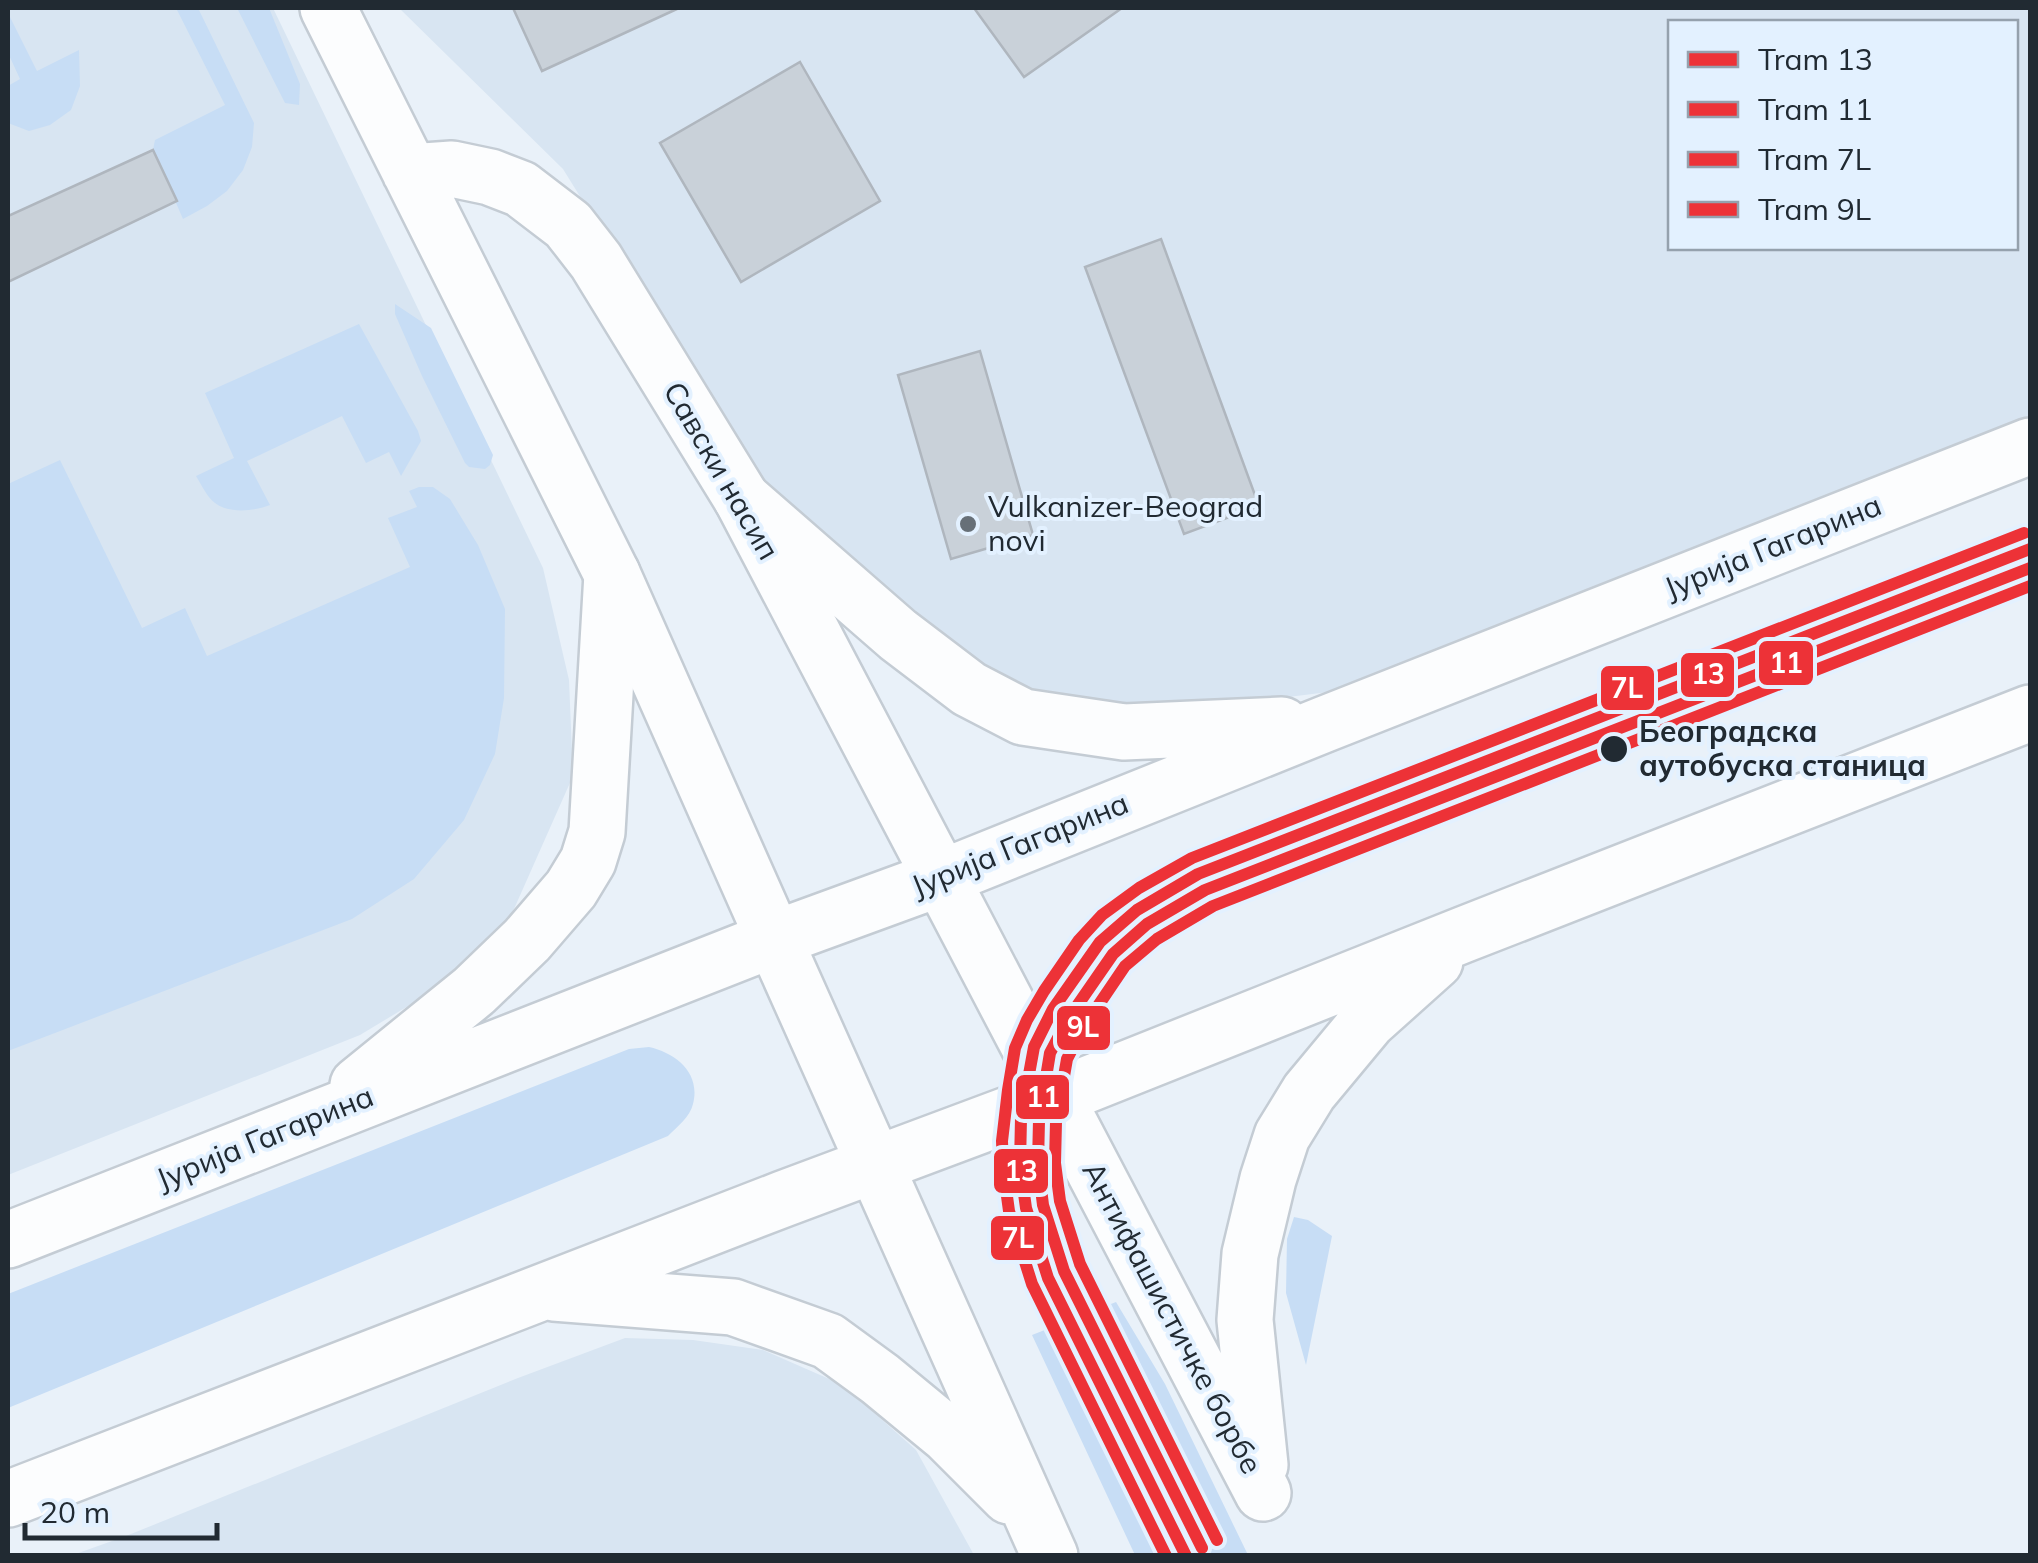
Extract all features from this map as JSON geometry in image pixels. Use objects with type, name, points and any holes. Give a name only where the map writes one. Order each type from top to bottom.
[{"type":"main road","points":[[328,8],[612,574],[1041,1537]]},
{"type":"main road","name":"Савски насип","points":[[410,172],[452,169],[521,189],[568,225],[596,261],[742,499],[941,878]]},
{"type":"main road","name":"Јурија Гагарина","points":[[8,1240],[774,939],[941,878],[2030,446]]},
{"type":"main road","points":[[742,499],[898,636],[968,689],[1023,717],[1124,732],[1325,724]]},
{"type":"main road","points":[[319,1117],[474,991],[527,940],[571,889],[588,861],[597,832],[612,574]]},
{"type":"main road","points":[[8,1499],[1056,1097],[2030,713]]},
{"type":"main road","name":"Антифашистичке борбе","points":[[941,878],[1263,1493],[1245,1320],[1250,1254],[1282,1136],[1309,1092],[1368,1020],[1465,934]]},
{"type":"main road","points":[[541,1292],[733,1307],[828,1341],[948,1435],[1041,1537]]},
{"type":"shaded area","points":[[8,8],[273,8],[543,568],[569,680],[573,776],[510,918],[438,988],[360,1035],[8,1175]]},
{"type":"shaded area","points":[[176,8],[198,8],[254,123],[252,147],[243,170],[227,191],[183,219],[153,150],[155,140],[225,105]]},
{"type":"shaded area","points":[[237,8],[269,8],[300,84],[299,105],[285,103]]},
{"type":"shaded area","points":[[399,8],[2030,8],[2030,427],[1385,685],[1125,717],[1021,692],[904,620],[760,487],[563,169]]},
{"type":"shaded area","points":[[8,13],[37,71],[79,50],[80,86],[71,110],[50,125],[29,131],[8,123],[8,86],[20,79],[8,53]]},
{"type":"shaded area","points":[[395,304],[431,328],[493,455],[485,469],[465,463],[422,376],[395,314]]},
{"type":"shaded area","points":[[359,324],[421,441],[401,476],[389,452],[366,463],[342,416],[247,461],[270,505],[242,510],[215,503],[196,476],[234,458],[205,393]]},
{"type":"shaded area","points":[[60,460],[142,628],[185,608],[207,656],[410,567],[388,518],[417,507],[409,491],[433,487],[450,499],[478,545],[505,609],[504,698],[495,754],[464,820],[414,879],[352,919],[8,1051],[8,484]]},
{"type":"shaded area","points":[[649,1047],[677,1059],[693,1083],[691,1109],[668,1136],[8,1408],[8,1294],[629,1049]]},
{"type":"shaded area","points":[[1294,1217],[1308,1220],[1332,1236],[1306,1365],[1286,1293],[1287,1239]]},
{"type":"shaded area","points":[[1116,1302],[1165,1384],[1248,1555],[1135,1555],[1032,1335]]},
{"type":"shaded area","points":[[625,1338],[693,1340],[763,1350],[843,1385],[916,1450],[974,1555],[70,1556],[518,1378]]},
{"type":"building","points":[[513,8],[679,8],[542,71]]},
{"type":"building","points":[[974,8],[1122,8],[1024,77]]},
{"type":"building","points":[[800,62],[880,201],[741,282],[660,143]]},
{"type":"building","points":[[153,150],[177,201],[8,282],[8,216]]},
{"type":"building","points":[[1161,239],[1259,506],[1184,534],[1085,267]]},
{"type":"building","points":[[980,351],[1033,535],[951,559],[898,375]]},
{"type":"tram line","name":"7L","points":[[1166,1556],[1032,1284],[1009,1211],[1002,1141],[1015,1048],[1044,991],[1079,940],[1102,915],[1139,888],[1192,858],[2024,533]]},
{"type":"tram line","name":"13","points":[[1186,1556],[1048,1278],[1026,1208],[1020,1165],[1021,1118],[1034,1047],[1053,1009],[1100,942],[1137,910],[1198,874],[2030,549]]},
{"type":"tram line","name":"11","points":[[1202,1548],[1064,1271],[1043,1205],[1038,1164],[1039,1120],[1050,1053],[1068,1019],[1113,954],[1147,924],[1205,890],[2030,568]]},
{"type":"tram line","name":"9L","points":[[1217,1540],[1080,1264],[1060,1201],[1055,1163],[1056,1122],[1067,1059],[1125,966],[1157,939],[1213,906],[2030,586]]},
{"type":"place","name":"Vulkanizer-Beograd novi","points":[[968,524]]},
{"type":"place","name":"Београдска аутобуска станица","points":[[1614,749]]}]
